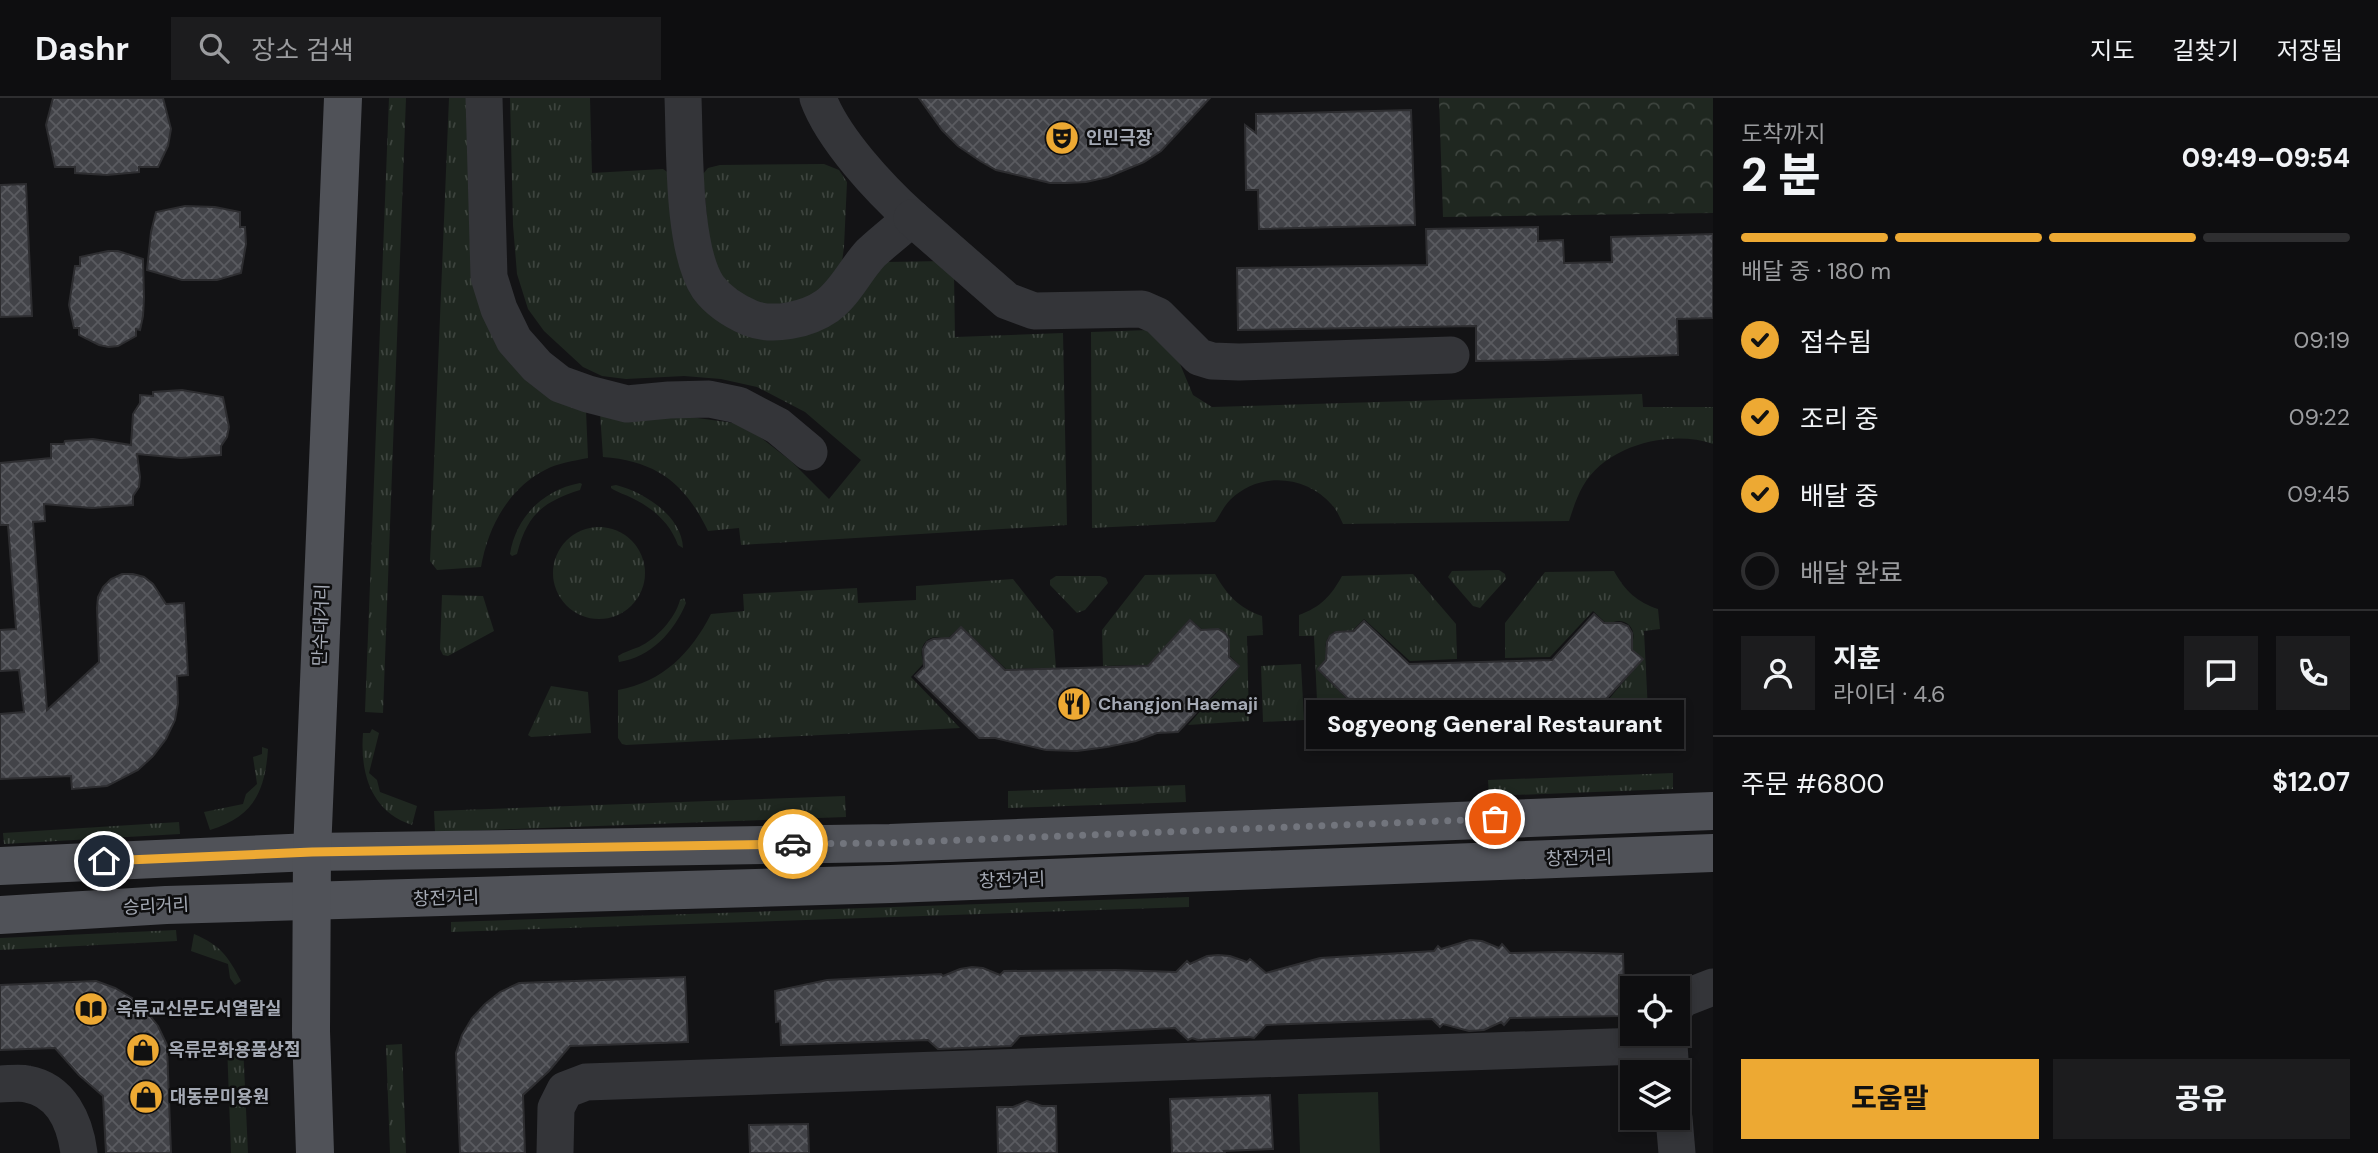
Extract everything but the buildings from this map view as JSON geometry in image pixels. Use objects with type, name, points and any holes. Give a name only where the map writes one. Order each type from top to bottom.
[{"type":"main road","name":"만수대거리","points":[[315,1153],[311,1031],[312,852],[343,98]]},
{"type":"main road","points":[[0,866],[312,852],[890,843],[1713,811]]},
{"type":"main road","name":"창전거리","points":[[311,902],[891,884],[1713,853]]},
{"type":"main road","name":"승리거리","points":[[0,915],[166,905],[311,902]]},
{"type":"street","points":[[484,98],[489,277],[499,309],[514,340],[537,366],[560,384],[627,404],[709,399],[737,405],[778,426],[809,452]]},
{"type":"street","points":[[683,98],[689,224],[698,262],[707,285],[722,303],[743,315],[761,322],[779,321],[808,316],[827,306],[843,291],[871,254],[912,218]]},
{"type":"street","points":[[818,98],[822,111],[852,154],[891,199],[1007,301],[1034,312],[1142,310],[1158,316],[1199,357],[1212,361],[1451,355]]},
{"type":"street","points":[[1690,995],[1713,987]]},
{"type":"street","points":[[555,1153],[556,1108],[565,1090],[586,1082],[1669,1051]]},
{"type":"street","points":[[0,1084],[27,1083],[51,1092],[67,1112],[76,1133],[79,1153]]},
{"type":"street","points":[[1675,1130],[1677,1153]]},
{"type":"green space","points":[[389,98],[406,98],[383,713],[365,712]]},
{"type":"green space","points":[[449,98],[474,98],[483,274],[586,410],[588,458],[550,468],[532,478],[510,498],[489,538],[481,567],[437,570],[430,561]]},
{"type":"green space","points":[[510,98],[590,98],[592,173],[663,169],[673,176],[681,224],[758,333],[886,262],[944,261],[954,273],[955,337],[1063,333],[1067,525],[741,545],[739,528],[708,531],[689,500],[667,478],[639,464],[603,457],[600,413],[683,416],[734,423],[760,437],[791,461],[829,499],[861,460],[805,412],[757,387],[721,379],[684,376],[626,379],[602,376],[583,367],[544,331],[528,309],[517,274]]},
{"type":"green space","points":[[1439,98],[1713,98],[1713,213],[1443,217]]},
{"type":"green space","points":[[824,164],[839,170],[847,182],[841,269],[805,305],[746,304],[711,264],[703,174],[708,168],[720,165]]},
{"type":"green space","points":[[1148,330],[1175,352],[1193,395],[1212,407],[1642,394],[1643,407],[1713,407],[1713,444],[1678,438],[1641,444],[1623,451],[1593,472],[1581,490],[1569,521],[1343,524],[1334,507],[1321,495],[1309,487],[1282,480],[1255,484],[1242,491],[1228,502],[1215,522],[1092,528],[1091,332]]},
{"type":"green space","points":[[580,483],[580,490],[546,505],[538,512],[526,529],[517,554],[512,556],[510,554],[518,528],[533,507],[554,492]]},
{"type":"green space","points":[[616,485],[638,493],[660,507],[676,526],[683,548],[654,511],[611,488]]},
{"type":"green space","points":[[599,527],[625,535],[637,547],[645,573],[637,599],[625,611],[599,619],[573,611],[561,599],[553,573],[561,547],[573,535]]},
{"type":"green space","points":[[1499,570],[1505,574],[1506,579],[1480,608],[1473,606],[1448,577],[1452,571]]},
{"type":"green space","points":[[1614,571],[1632,595],[1658,609],[1660,629],[1644,631],[1648,711],[1597,713],[1643,659],[1630,647],[1633,641],[1632,629],[1625,622],[1608,625],[1593,611],[1550,657],[1505,658],[1505,623],[1545,572]]},
{"type":"green space","points":[[1215,574],[1234,600],[1262,616],[1263,635],[1247,636],[1249,721],[1188,725],[1240,666],[1227,653],[1230,642],[1225,633],[1216,629],[1205,632],[1190,619],[1148,665],[1103,666],[1102,630],[1145,575]]},
{"type":"green space","points":[[1413,574],[1456,624],[1457,659],[1410,661],[1364,619],[1349,634],[1336,631],[1326,642],[1329,656],[1317,669],[1366,718],[1318,722],[1314,636],[1299,636],[1299,615],[1325,600],[1342,576]]},
{"type":"green space","points":[[1056,576],[1100,576],[1106,578],[1108,583],[1085,610],[1077,613],[1050,585],[1050,580]]},
{"type":"green space","points":[[1013,579],[1053,630],[1056,668],[1006,669],[961,626],[946,640],[934,637],[929,639],[923,646],[924,663],[911,677],[960,728],[626,745],[618,738],[618,690],[649,680],[674,664],[694,641],[711,614],[744,611],[743,594],[857,588],[858,603],[916,600],[916,586]]},
{"type":"green space","points":[[442,595],[483,596],[494,631],[448,656],[443,655],[440,649]]},
{"type":"green space","points":[[684,598],[686,603],[681,614],[660,642],[641,655],[619,662],[618,656],[639,647],[658,634]]},
{"type":"green space","points":[[1301,664],[1304,720],[1263,722],[1261,666]]},
{"type":"green space","points":[[551,686],[588,692],[591,733],[528,735]]},
{"type":"green space","points":[[372,729],[379,733],[369,773],[377,780],[380,792],[417,806],[412,825],[386,810],[377,800],[366,776],[363,733],[370,733]]},
{"type":"green space","points":[[262,747],[268,749],[264,778],[254,801],[237,818],[210,830],[204,812],[243,804],[246,794],[257,784],[253,757],[262,754]]},
{"type":"green space","points":[[1673,773],[1673,789],[1489,796],[1488,780]]},
{"type":"green space","points":[[1185,785],[1186,802],[1008,808],[1008,791]]},
{"type":"green space","points":[[845,796],[846,817],[435,832],[434,811]]},
{"type":"green space","points":[[179,822],[180,834],[4,844],[3,833]]},
{"type":"green space","points":[[1189,897],[1189,907],[451,932],[451,922]]},
{"type":"green space","points":[[176,930],[177,941],[0,950],[0,938]]},
{"type":"green space","points":[[194,934],[222,952],[241,981],[235,985],[230,978],[228,964],[191,951]]},
{"type":"green space","points":[[227,1044],[243,1044],[248,1153],[231,1153]]},
{"type":"green space","points":[[402,1044],[406,1153],[390,1153],[386,1045]]},
{"type":"green space","points":[[1378,1092],[1380,1153],[1300,1153],[1298,1094]]},
{"type":"way so far","points":[[793,844],[890,843],[1495,819]]},
{"type":"place","name":"인민극장","points":[[1062,138]]},
{"type":"place","name":"Changjon Haemaji","points":[[1074,704]]},
{"type":"place","name":"Sogyeong General Restaurant","points":[[1495,819]]},
{"type":"place","name":"옥류교신문도서열람실","points":[[91,1009]]},
{"type":"place","name":"옥류문화용품상점","points":[[143,1050]]},
{"type":"place","name":"대동문미용원","points":[[146,1097]]},
{"type":"route","points":[[104,861],[312,852],[793,844]]}]
